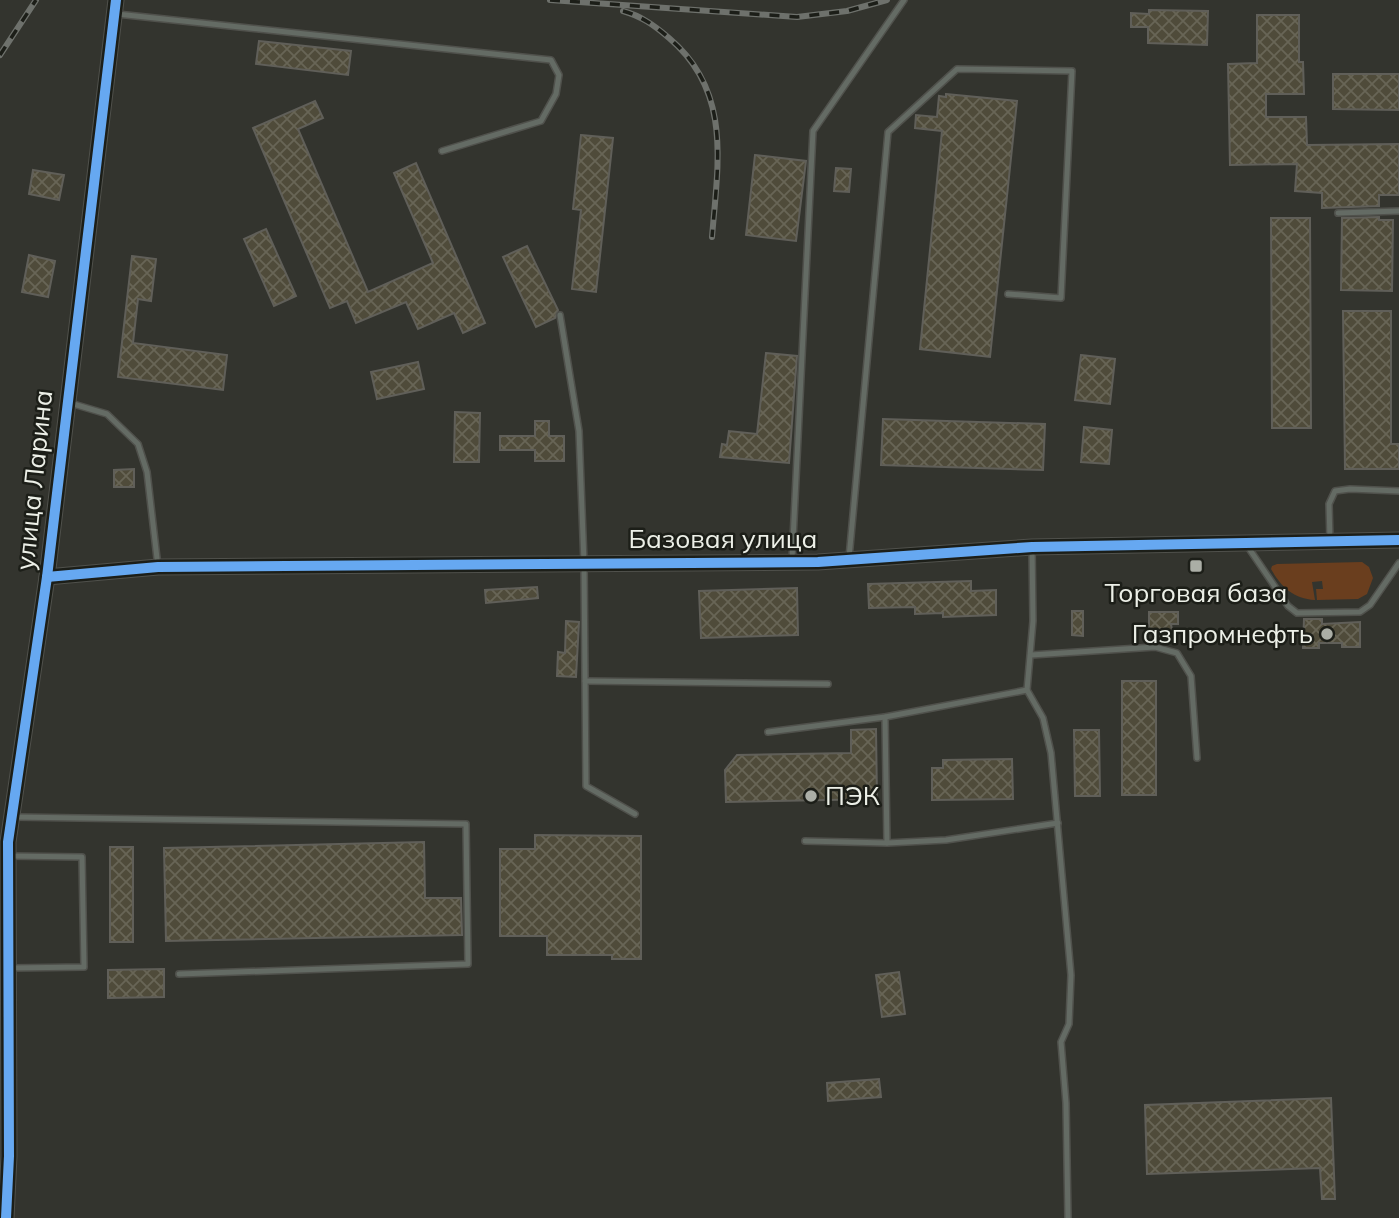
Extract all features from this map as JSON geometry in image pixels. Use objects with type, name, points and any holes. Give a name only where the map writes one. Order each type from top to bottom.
[{"type":"street","name":"улица Ларина","points":[[6,1218],[9,1156],[8,968],[4,890],[47,577],[115,7]]},
{"type":"street","name":"Базовая улица","points":[[47,577],[158,567],[849,561],[1032,547],[1399,540]]},
{"type":"lane","points":[[792,562],[813,131],[904,0]]},
{"type":"lane","points":[[115,7],[551,60],[559,75],[556,94],[541,121],[442,151]]},
{"type":"lane","points":[[849,561],[888,132],[957,69],[1072,71],[1061,298],[1008,294]]},
{"type":"lane","points":[[1338,213],[1399,211]]},
{"type":"lane","points":[[560,315],[579,431],[584,563],[586,786],[635,814]]},
{"type":"lane","points":[[66,402],[107,414],[138,444],[147,472],[158,567]]},
{"type":"lane","points":[[1330,540],[1329,504],[1335,491],[1399,491]]},
{"type":"lane","points":[[1244,541],[1288,606],[1297,612],[1360,612],[1370,605],[1399,563]]},
{"type":"lane","points":[[1032,547],[1031,655],[1027,690],[1043,718],[1051,753],[1071,975],[1069,1024],[1061,1042],[1066,1103],[1068,1218]]},
{"type":"lane","points":[[1031,655],[1155,647],[1177,653],[1191,676],[1197,758]]},
{"type":"lane","points":[[585,681],[828,684]]},
{"type":"lane","points":[[768,732],[885,717],[1027,690]]},
{"type":"lane","points":[[885,717],[887,843]]},
{"type":"lane","points":[[12,817],[466,824],[468,964],[179,974]]},
{"type":"lane","points":[[805,841],[887,843],[946,840],[1058,823]]},
{"type":"lane","points":[[8,856],[82,857],[84,967],[8,968]]},
{"type":"shaded area","points":[[1362,562],[1369,567],[1373,578],[1367,594],[1358,599],[1317,600],[1316,589],[1323,589],[1322,581],[1312,582],[1315,600],[1301,597],[1284,586],[1271,569],[1277,564]]},
{"type":"building","points":[[1149,10],[1208,11],[1207,45],[1148,43],[1148,27],[1131,27],[1131,13],[1149,14]]},
{"type":"building","points":[[1257,15],[1299,15],[1299,62],[1303,62],[1304,94],[1266,94],[1266,117],[1306,117],[1307,145],[1399,144],[1399,195],[1379,195],[1379,206],[1322,208],[1322,193],[1295,191],[1297,164],[1230,165],[1228,64],[1257,63]]},
{"type":"building","points":[[259,41],[351,51],[348,75],[256,64]]},
{"type":"building","points":[[1333,74],[1399,74],[1399,110],[1333,109]]},
{"type":"building","points":[[946,94],[1017,101],[990,357],[920,349],[942,131],[915,128],[916,115],[937,117],[939,96],[946,97]]},
{"type":"building","points":[[315,101],[323,118],[298,129],[368,292],[433,263],[394,173],[416,163],[485,323],[463,333],[454,313],[418,329],[406,302],[356,323],[347,301],[330,308],[253,128]]},
{"type":"building","points":[[581,135],[613,138],[596,292],[572,289],[581,210],[573,209]]},
{"type":"building","points":[[755,155],[806,161],[796,241],[746,235]]},
{"type":"building","points":[[836,168],[851,169],[849,192],[834,191]]},
{"type":"building","points":[[33,170],[64,175],[59,200],[29,194]]},
{"type":"building","points":[[1379,217],[1379,220],[1393,220],[1392,291],[1341,290],[1342,218]]},
{"type":"building","points":[[1271,218],[1310,218],[1311,428],[1272,428]]},
{"type":"building","points":[[266,229],[296,296],[274,306],[244,239]]},
{"type":"building","points":[[527,246],[558,310],[555,318],[536,327],[503,257]]},
{"type":"building","points":[[29,255],[55,261],[48,297],[22,292]]},
{"type":"building","points":[[132,256],[156,259],[151,301],[138,299],[133,343],[227,355],[223,390],[118,377]]},
{"type":"building","points":[[1343,311],[1391,311],[1391,444],[1399,444],[1399,469],[1345,469]]},
{"type":"building","points":[[766,353],[797,356],[789,463],[720,457],[722,444],[727,445],[729,431],[757,434]]},
{"type":"building","points":[[1081,355],[1115,359],[1110,404],[1075,400]]},
{"type":"building","points":[[418,362],[424,389],[377,399],[371,372]]},
{"type":"building","points":[[455,412],[480,413],[479,462],[454,462]]},
{"type":"building","points":[[883,419],[1045,424],[1043,470],[881,465]]},
{"type":"building","points":[[535,421],[549,421],[549,436],[564,436],[564,461],[535,461],[535,450],[500,450],[500,436],[535,436]]},
{"type":"building","points":[[1084,427],[1112,430],[1109,464],[1081,462]]},
{"type":"building","points":[[134,469],[134,487],[114,487],[114,470]]},
{"type":"building","points":[[971,581],[971,591],[996,590],[996,615],[943,617],[943,613],[915,614],[915,607],[869,608],[868,584]]},
{"type":"building","points":[[537,587],[538,598],[486,603],[485,590]]},
{"type":"building","points":[[797,588],[798,635],[701,638],[699,591]]},
{"type":"building","points":[[1072,611],[1083,611],[1083,636],[1072,635]]},
{"type":"building","points":[[1149,612],[1178,612],[1178,624],[1171,624],[1172,630],[1149,630]]},
{"type":"building","points":[[1304,619],[1322,619],[1322,624],[1360,622],[1360,647],[1342,647],[1342,643],[1319,643],[1319,648],[1303,648]]},
{"type":"building","points":[[566,621],[579,622],[576,677],[557,676],[558,652],[565,653]]},
{"type":"building","points":[[1122,681],[1156,681],[1156,795],[1122,795]]},
{"type":"building","points":[[876,729],[877,799],[726,802],[725,770],[737,755],[851,753],[851,730]]},
{"type":"building","points":[[1074,730],[1099,730],[1100,796],[1075,796]]},
{"type":"building","points":[[1012,759],[1013,799],[932,800],[932,768],[943,768],[943,760]]},
{"type":"building","points":[[535,835],[641,836],[641,959],[612,959],[612,955],[547,955],[547,936],[500,936],[500,849],[535,849]]},
{"type":"building","points":[[424,842],[425,898],[461,898],[462,935],[166,941],[164,848]]},
{"type":"building","points":[[110,847],[133,847],[133,942],[110,942]]},
{"type":"building","points":[[164,969],[164,997],[108,998],[108,970]]},
{"type":"building","points":[[899,972],[905,1014],[882,1017],[876,975]]},
{"type":"building","points":[[879,1079],[881,1097],[828,1101],[827,1083]]},
{"type":"building","points":[[1331,1098],[1335,1199],[1322,1199],[1320,1168],[1147,1174],[1145,1105]]},
{"type":"railway","points":[[0,55],[36,0]]},
{"type":"railway","points":[[550,0],[797,17],[847,11],[887,0]]},
{"type":"railway","points":[[623,11],[636,15],[669,38],[689,59],[703,81],[712,105],[718,155],[712,237]]},
{"type":"railway","points":[[0,1213],[8,1218]]},
{"type":"cycle path","points":[[6,1218],[9,1156],[8,842],[47,577],[116,0]]},
{"type":"cycle path","points":[[47,577],[158,567],[818,562],[1032,547],[1399,540]]},
{"type":"place","name":"Торговая база","points":[[1196,566]]},
{"type":"place","name":"Газпромнефть","points":[[1327,634]]},
{"type":"place","name":"ПЭК","points":[[811,796]]}]
